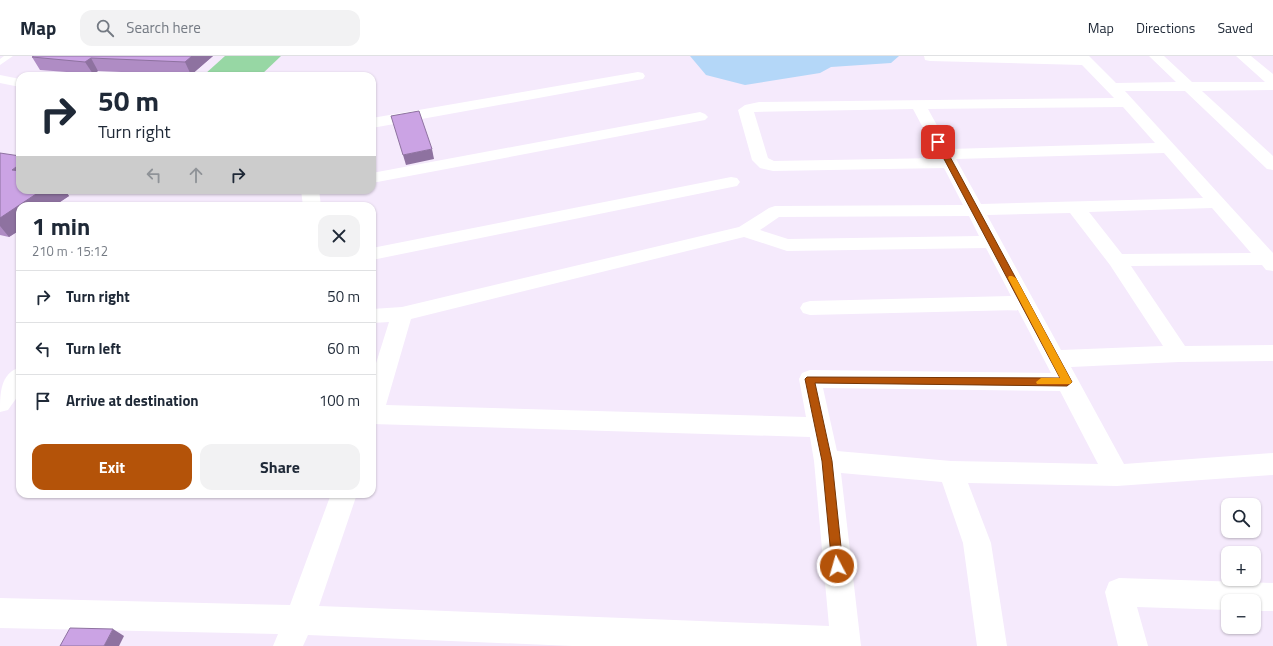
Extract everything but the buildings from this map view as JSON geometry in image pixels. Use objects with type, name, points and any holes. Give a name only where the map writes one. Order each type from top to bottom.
[{"type":"street","points":[[1156,56],[1273,165]]},
{"type":"street","points":[[1242,56],[1273,81]]},
{"type":"street","points":[[930,57],[1083,59],[1113,87],[1216,203],[1268,257]]},
{"type":"street","points":[[376,122],[638,76]]},
{"type":"street","points":[[0,79],[16,82]]},
{"type":"street","points":[[1113,87],[1273,86]]},
{"type":"street","points":[[1127,102],[759,107],[746,110],[760,160],[773,166],[1167,148]]},
{"type":"street","points":[[919,106],[1117,475]]},
{"type":"street","points":[[376,177],[700,117]]},
{"type":"street","points":[[376,253],[732,182]]},
{"type":"street","points":[[376,316],[402,314],[745,231],[775,212],[975,210],[1216,203]]},
{"type":"street","points":[[1075,207],[1117,260],[1179,354]]},
{"type":"street","points":[[745,231],[787,245],[992,242]]},
{"type":"street","points":[[1117,260],[1268,257]]},
{"type":"street","points":[[810,308],[1025,303]]},
{"type":"street","points":[[376,400],[402,314]]},
{"type":"street","points":[[1055,359],[1179,354],[1273,353]]},
{"type":"street","points":[[0,613],[294,633],[845,644],[827,461],[810,379],[1067,382]]},
{"type":"street","points":[[0,403],[16,381]]},
{"type":"street","points":[[376,413],[820,427]]},
{"type":"street","points":[[827,461],[952,472],[1117,475],[1273,464]]},
{"type":"street","points":[[952,472],[977,543],[992,646]]},
{"type":"street","points":[[294,633],[343,498]]},
{"type":"street","points":[[1133,646],[1120,592],[1273,597]]},
{"type":"lane","points":[[0,63],[9,56]]},
{"type":"green space","points":[[225,56],[281,56],[264,72],[207,72]]},
{"type":"water","points":[[690,56],[899,56],[891,63],[831,67],[820,73],[745,85],[706,75]]},
{"type":"slow traffic","points":[[1012,278],[1067,382],[1041,382]]},
{"type":"route","points":[[837,566],[827,461],[810,379],[1067,382],[938,142]]}]
